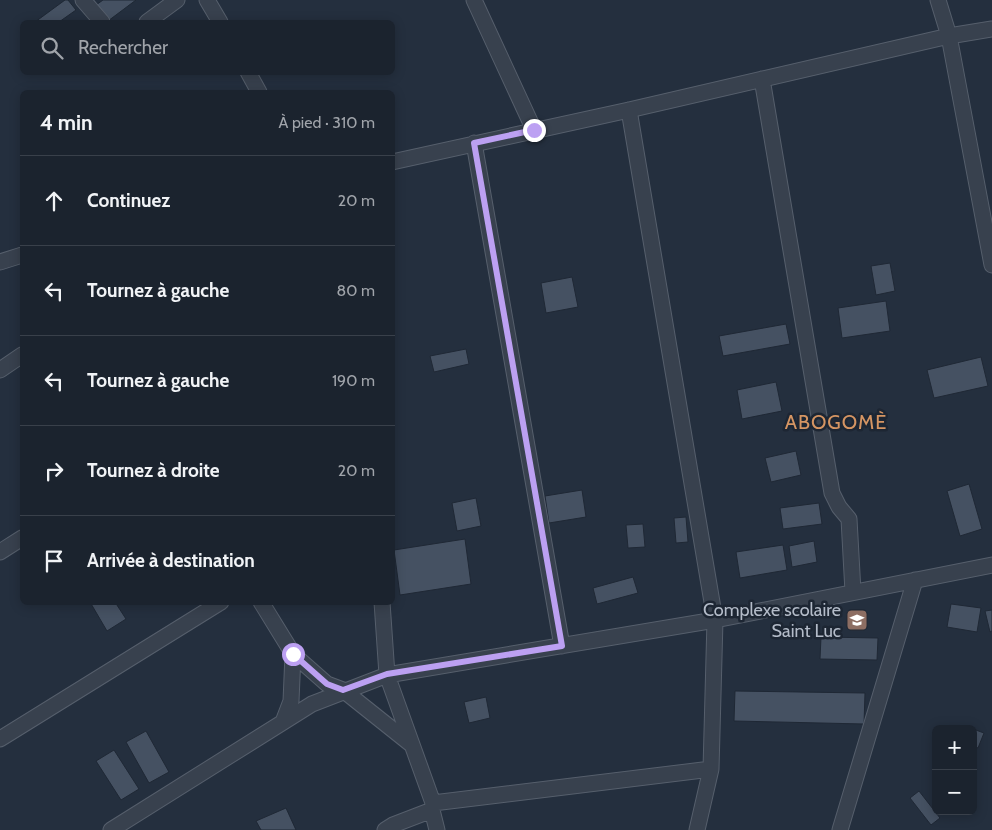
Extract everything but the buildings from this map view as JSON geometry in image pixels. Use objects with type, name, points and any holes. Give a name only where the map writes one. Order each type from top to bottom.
[{"type":"street","points":[[84,0],[100,20]]},
{"type":"street","points":[[150,20],[177,0]]},
{"type":"street","points":[[207,0],[219,20]]},
{"type":"street","points":[[474,0],[534,130]]},
{"type":"street","points":[[938,0],[949,36],[992,265]]},
{"type":"street","points":[[395,161],[629,110],[949,36],[992,29]]},
{"type":"street","points":[[250,75],[258,90]]},
{"type":"street","points":[[762,79],[832,493],[839,507],[849,519],[853,592]]},
{"type":"street","points":[[629,110],[715,620],[711,769],[697,830]]},
{"type":"street","points":[[474,143],[562,646]]},
{"type":"street","points":[[0,262],[20,256]]},
{"type":"street","points":[[0,370],[20,356]]},
{"type":"street","points":[[0,552],[20,539]]},
{"type":"street","points":[[111,830],[312,704],[387,674],[715,620],[992,564]]},
{"type":"street","points":[[840,830],[914,580]]},
{"type":"street","points":[[0,739],[216,605]]},
{"type":"street","points":[[263,605],[293,654],[327,684],[343,690],[413,746]]},
{"type":"street","points":[[382,605],[387,674],[433,807],[437,830]]},
{"type":"street","points":[[283,722],[291,701],[293,654]]},
{"type":"street","points":[[385,830],[433,807],[711,769]]},
{"type":"place","name":"Complexe scolaire Saint Luc","points":[[857,620]]},
{"type":"district","name":"ABOGOMÈ","points":[[836,422]]},
{"type":"route","points":[[293,654],[327,684],[343,690],[387,674],[562,646],[474,143],[534,130]]}]
